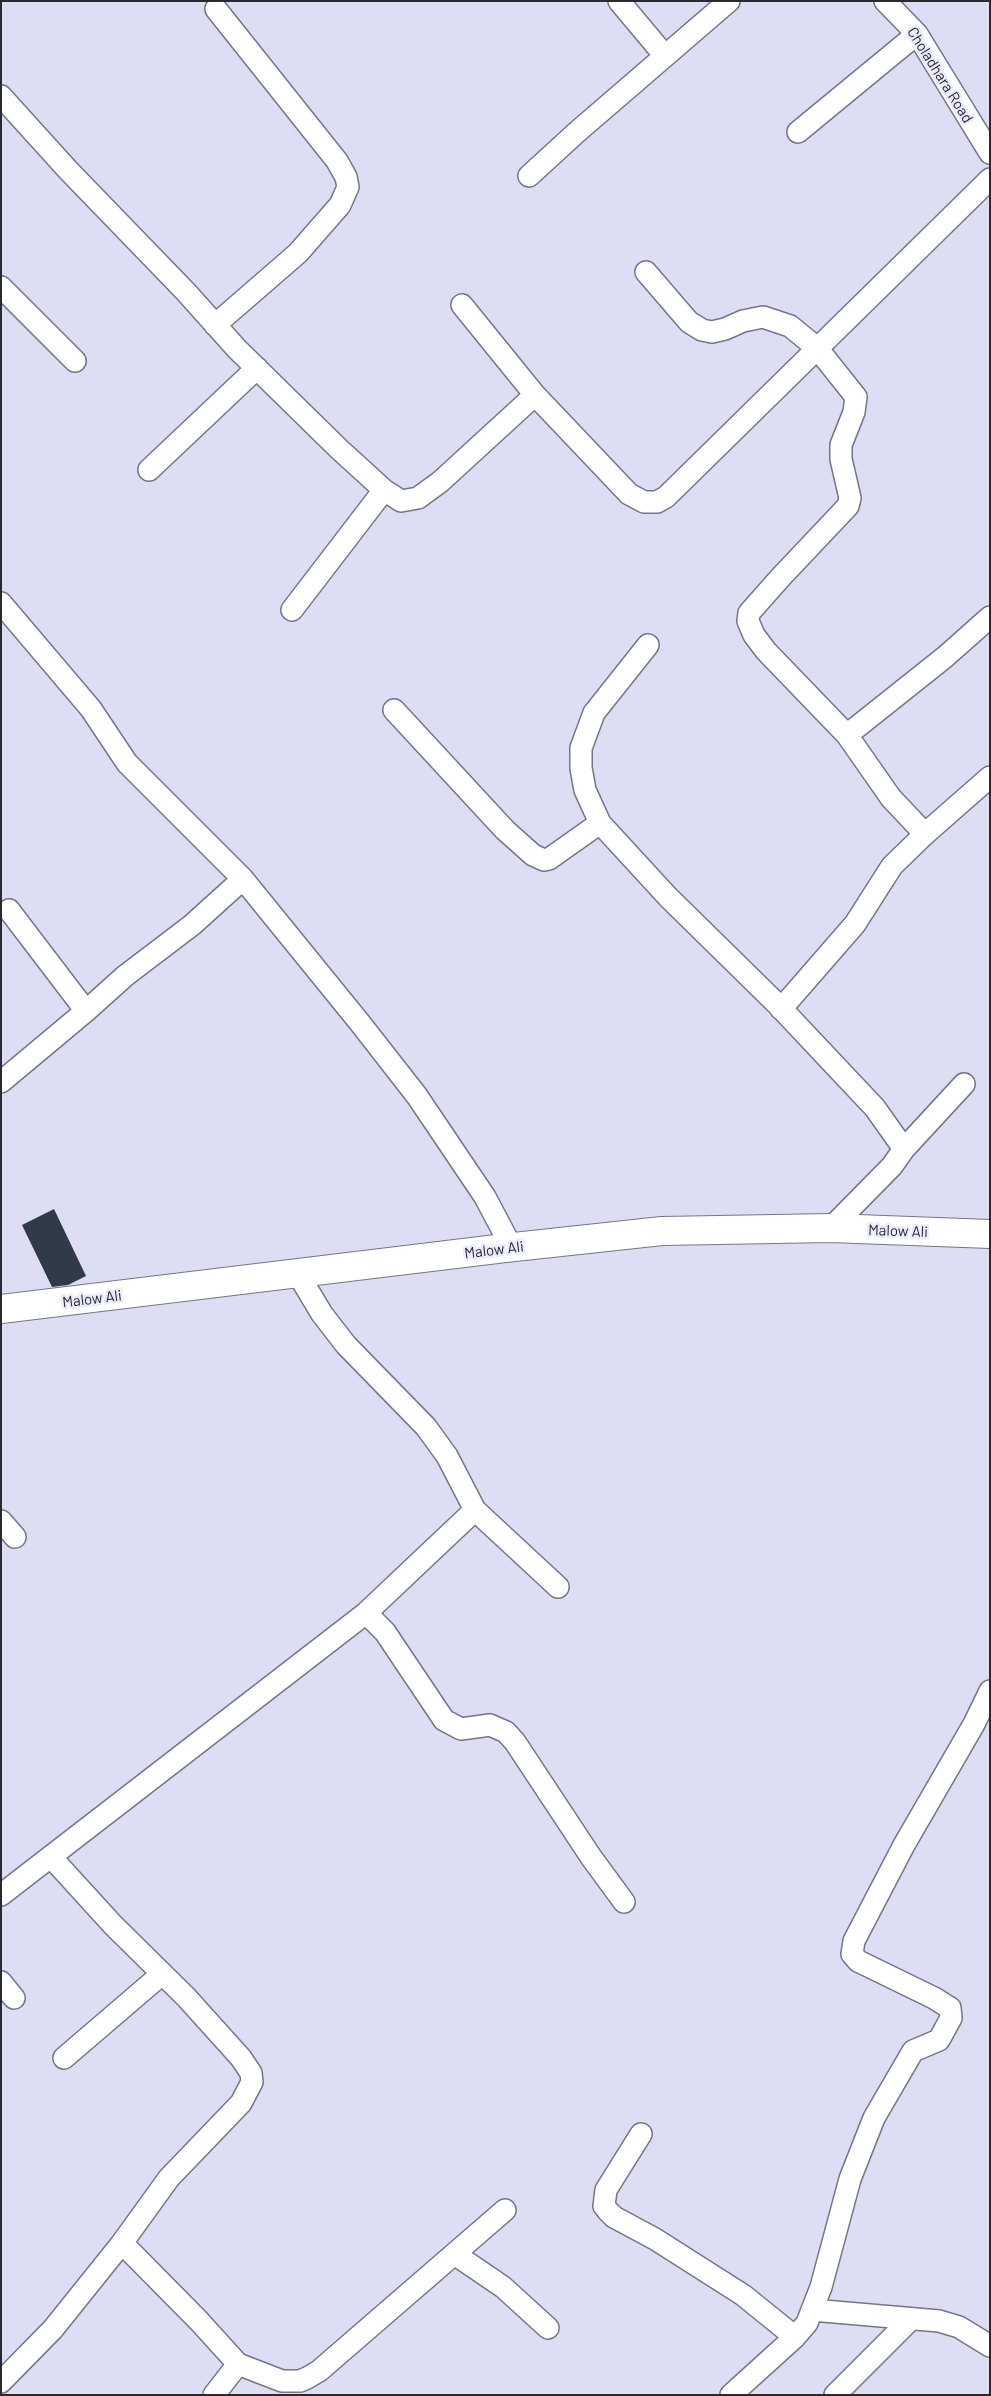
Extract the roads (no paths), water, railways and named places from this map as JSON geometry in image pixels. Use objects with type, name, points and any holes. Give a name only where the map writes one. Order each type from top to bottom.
[{"type":"street","points":[[619,1],[665,56]]},
{"type":"street","points":[[530,176],[577,132],[729,1]]},
{"type":"street","name":"Choladhara Road","points":[[885,1],[917,34],[990,153]]},
{"type":"street","points":[[215,326],[298,253],[340,205],[348,187],[346,177],[337,161],[216,9]]},
{"type":"street","points":[[798,132],[917,34]]},
{"type":"street","points":[[1,96],[68,170],[186,292],[215,326],[384,490],[401,501],[418,498],[440,482],[535,395]]},
{"type":"street","points":[[462,305],[535,395],[629,494],[644,502],[658,502],[666,497],[990,179]]},
{"type":"street","points":[[646,272],[689,322],[702,330],[712,332],[725,329],[743,321],[762,317],[790,326],[817,348],[856,397],[854,412],[841,445],[841,459],[850,498],[848,506],[749,613],[748,621],[754,635],[766,651],[847,735],[891,798],[925,834]]},
{"type":"street","points":[[1,287],[75,361]]},
{"type":"street","points":[[149,470],[257,368]]},
{"type":"street","points":[[292,610],[384,490]]},
{"type":"street","points":[[1,604],[91,709],[127,763],[243,879],[417,1096],[485,1197],[512,1248]]},
{"type":"street","points":[[847,735],[945,657],[990,617]]},
{"type":"street","points":[[648,645],[594,713],[581,748],[581,768],[585,790],[600,823],[668,897],[781,1009],[875,1108],[904,1149]]},
{"type":"street","points":[[394,710],[505,830],[533,855],[544,860],[549,858],[600,823]]},
{"type":"street","points":[[781,1009],[855,924],[892,866],[925,834],[990,777]]},
{"type":"street","points":[[1,1082],[125,976],[192,925],[243,879]]},
{"type":"street","points":[[9,910],[86,1011]]},
{"type":"street","points":[[830,1228],[892,1166],[904,1149],[964,1084]]},
{"type":"street","name":"Malow Ali","points":[[1,1309],[662,1231],[830,1228],[990,1234]]},
{"type":"street","points":[[298,1274],[322,1314],[346,1346],[426,1427],[447,1456],[475,1510],[558,1587]]},
{"type":"street","points":[[1,1895],[366,1613],[475,1510]]},
{"type":"street","points":[[1,1521],[15,1537]]},
{"type":"street","points":[[366,1613],[385,1632],[444,1720],[461,1729],[490,1725],[506,1732],[515,1742],[591,1857],[624,1902]]},
{"type":"street","points":[[731,2395],[794,2337],[807,2322],[821,2287],[850,2179],[874,2118],[913,2051],[939,2040],[951,2018],[950,2008],[934,1998],[858,1962],[852,1954],[854,1941],[904,1845],[974,1724],[990,1691]]},
{"type":"street","points":[[1,2382],[53,2329],[122,2242],[168,2178],[241,2104],[252,2082],[251,2073],[241,2058],[162,1974],[112,1925],[51,1857]]},
{"type":"street","points":[[64,2058],[162,1974]]},
{"type":"street","points":[[641,2134],[606,2190],[604,2206],[614,2217],[655,2239],[735,2290],[794,2337]]},
{"type":"street","points":[[122,2242],[200,2321],[238,2364],[282,2381],[300,2381],[319,2372],[456,2255],[505,2210]]},
{"type":"street","points":[[456,2255],[504,2287],[548,2328]]},
{"type":"street","points":[[812,2310],[939,2321],[958,2327],[990,2346]]},
{"type":"street","points":[[835,2395],[911,2319]]},
{"type":"street","points":[[214,2395],[238,2364]]}]
